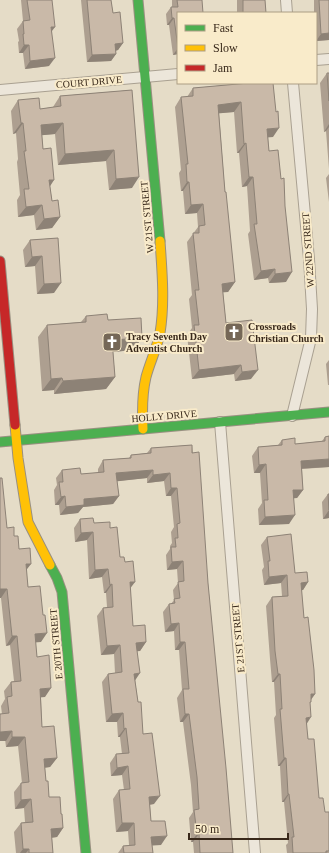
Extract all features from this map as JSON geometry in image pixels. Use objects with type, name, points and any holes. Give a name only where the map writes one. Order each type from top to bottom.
[{"type":"street","name":"W 21ST STREET","points":[[138,0],[163,278],[163,306],[160,334],[146,377],[142,400],[143,429]]},
{"type":"street","points":[[286,0],[287,12]]},
{"type":"street","points":[[317,60],[329,59]]},
{"type":"street","name":"COURT DRIVE","points":[[0,90],[177,74]]},
{"type":"street","name":"W 22ND STREET","points":[[292,416],[311,338],[312,309],[293,84]]},
{"type":"street","name":"E 20TH STREET","points":[[0,260],[18,458],[28,522],[57,578],[62,592],[86,853]]},
{"type":"street","name":"HOLLY DRIVE","points":[[0,442],[329,412]]},
{"type":"street","name":"E 21ST STREET","points":[[220,422],[255,853]]},
{"type":"building","points":[[27,0],[52,0],[55,27],[51,27],[55,58],[30,61],[29,45],[24,45],[23,34],[23,21],[30,20]]},
{"type":"building","points":[[87,0],[111,0],[113,13],[120,12],[123,43],[115,44],[116,54],[92,55]]},
{"type":"building","points":[[177,0],[202,0],[203,12],[177,12],[177,40],[171,7],[178,7]]},
{"type":"building","points":[[243,0],[265,0],[266,12],[243,12]]},
{"type":"building","points":[[319,0],[329,0],[329,33],[321,34]]},
{"type":"building","points":[[327,73],[329,73],[329,101]]},
{"type":"building","points":[[238,84],[273,84],[276,112],[278,111],[279,128],[267,129],[269,151],[278,150],[281,179],[284,178],[285,206],[292,272],[275,274],[275,269],[261,271],[254,224],[257,224],[253,177],[249,177],[246,143],[244,144],[241,102],[218,105],[225,192],[235,282],[222,284],[226,323],[252,320],[258,370],[242,372],[241,365],[199,370],[194,325],[199,325],[195,290],[199,290],[193,233],[199,233],[199,226],[205,225],[203,204],[191,205],[189,182],[187,182],[186,164],[188,164],[181,97],[193,96],[193,88]]},
{"type":"building","points":[[132,90],[139,177],[116,179],[114,150],[65,154],[63,123],[41,125],[43,149],[51,148],[54,180],[49,180],[52,201],[58,200],[60,217],[44,219],[42,205],[26,207],[24,189],[29,189],[24,151],[26,151],[23,123],[21,123],[18,100],[39,98],[40,109],[61,106],[60,96]]},
{"type":"building","points":[[58,238],[61,283],[44,284],[42,256],[32,257],[30,240]]},
{"type":"building","points":[[107,314],[108,320],[141,318],[142,338],[112,340],[115,377],[63,381],[62,378],[51,379],[47,325],[86,322],[86,316]]},
{"type":"building","points":[[329,436],[329,459],[301,461],[303,490],[293,490],[295,515],[265,517],[264,500],[268,500],[266,464],[259,465],[258,447],[282,445],[282,440],[295,438],[295,444],[325,441],[325,437]]},
{"type":"building","points":[[192,445],[192,453],[199,452],[208,583],[233,853],[200,853],[199,834],[197,834],[194,810],[199,809],[197,777],[189,714],[185,714],[183,689],[189,689],[185,642],[180,642],[179,623],[171,624],[169,604],[175,603],[174,599],[180,598],[178,582],[184,581],[183,561],[172,562],[171,547],[176,547],[175,538],[178,538],[177,524],[180,523],[177,488],[171,488],[170,473],[153,475],[153,470],[116,473],[119,496],[84,499],[84,505],[66,507],[65,496],[61,497],[59,482],[63,482],[62,470],[80,468],[81,474],[104,472],[103,460],[131,458],[131,455],[151,453],[151,448]]},
{"type":"building","points":[[0,478],[2,478],[7,528],[14,527],[14,536],[18,536],[19,549],[30,548],[31,564],[26,564],[28,587],[40,586],[43,615],[45,615],[47,633],[35,634],[37,657],[49,655],[51,688],[40,689],[42,727],[54,726],[57,758],[44,759],[49,797],[60,797],[63,828],[51,829],[53,853],[29,853],[29,849],[23,849],[21,823],[33,822],[31,799],[21,800],[21,783],[29,782],[25,737],[12,737],[12,731],[0,732],[0,714],[9,713],[7,697],[12,696],[11,682],[21,681],[17,636],[12,636],[7,589],[0,589]]},
{"type":"building","points":[[93,518],[94,523],[110,522],[110,528],[117,527],[120,557],[124,557],[125,562],[133,561],[135,582],[130,582],[133,626],[145,625],[146,642],[136,643],[140,673],[134,674],[138,702],[141,702],[143,734],[152,733],[160,796],[149,797],[151,821],[165,821],[167,836],[151,837],[153,853],[124,853],[123,846],[135,845],[134,823],[122,823],[119,790],[130,789],[128,766],[117,768],[116,754],[129,753],[126,728],[124,729],[123,713],[112,714],[108,674],[122,672],[120,645],[107,646],[103,608],[113,607],[112,584],[110,585],[108,569],[95,570],[93,532],[81,533],[80,519]]},
{"type":"building","points":[[291,534],[295,573],[307,572],[308,582],[301,583],[304,618],[308,617],[315,694],[311,694],[311,717],[306,718],[308,739],[314,739],[319,798],[323,798],[325,812],[329,812],[329,851],[326,851],[326,853],[293,853],[292,837],[294,837],[288,794],[286,758],[284,758],[280,709],[282,709],[280,674],[278,674],[275,651],[272,597],[288,596],[287,575],[269,577],[268,561],[270,561],[267,537]]},
{"type":"traffic: fast","points":[[138,0],[160,241]]},
{"type":"traffic: fast","points":[[0,442],[329,412]]},
{"type":"traffic: fast","points":[[50,565],[62,592],[86,853]]},
{"type":"traffic: slow","points":[[143,429],[142,416],[145,383],[159,339],[162,321],[163,287],[160,241]]},
{"type":"traffic: slow","points":[[15,425],[18,458],[28,522],[50,565]]},
{"type":"traffic: jam","points":[[0,261],[15,425]]},
{"type":"place","name":"Crossroads Christian Church","points":[[234,332]]},
{"type":"place","name":"Tracy Seventh Day Adventist Church","points":[[112,342]]}]
